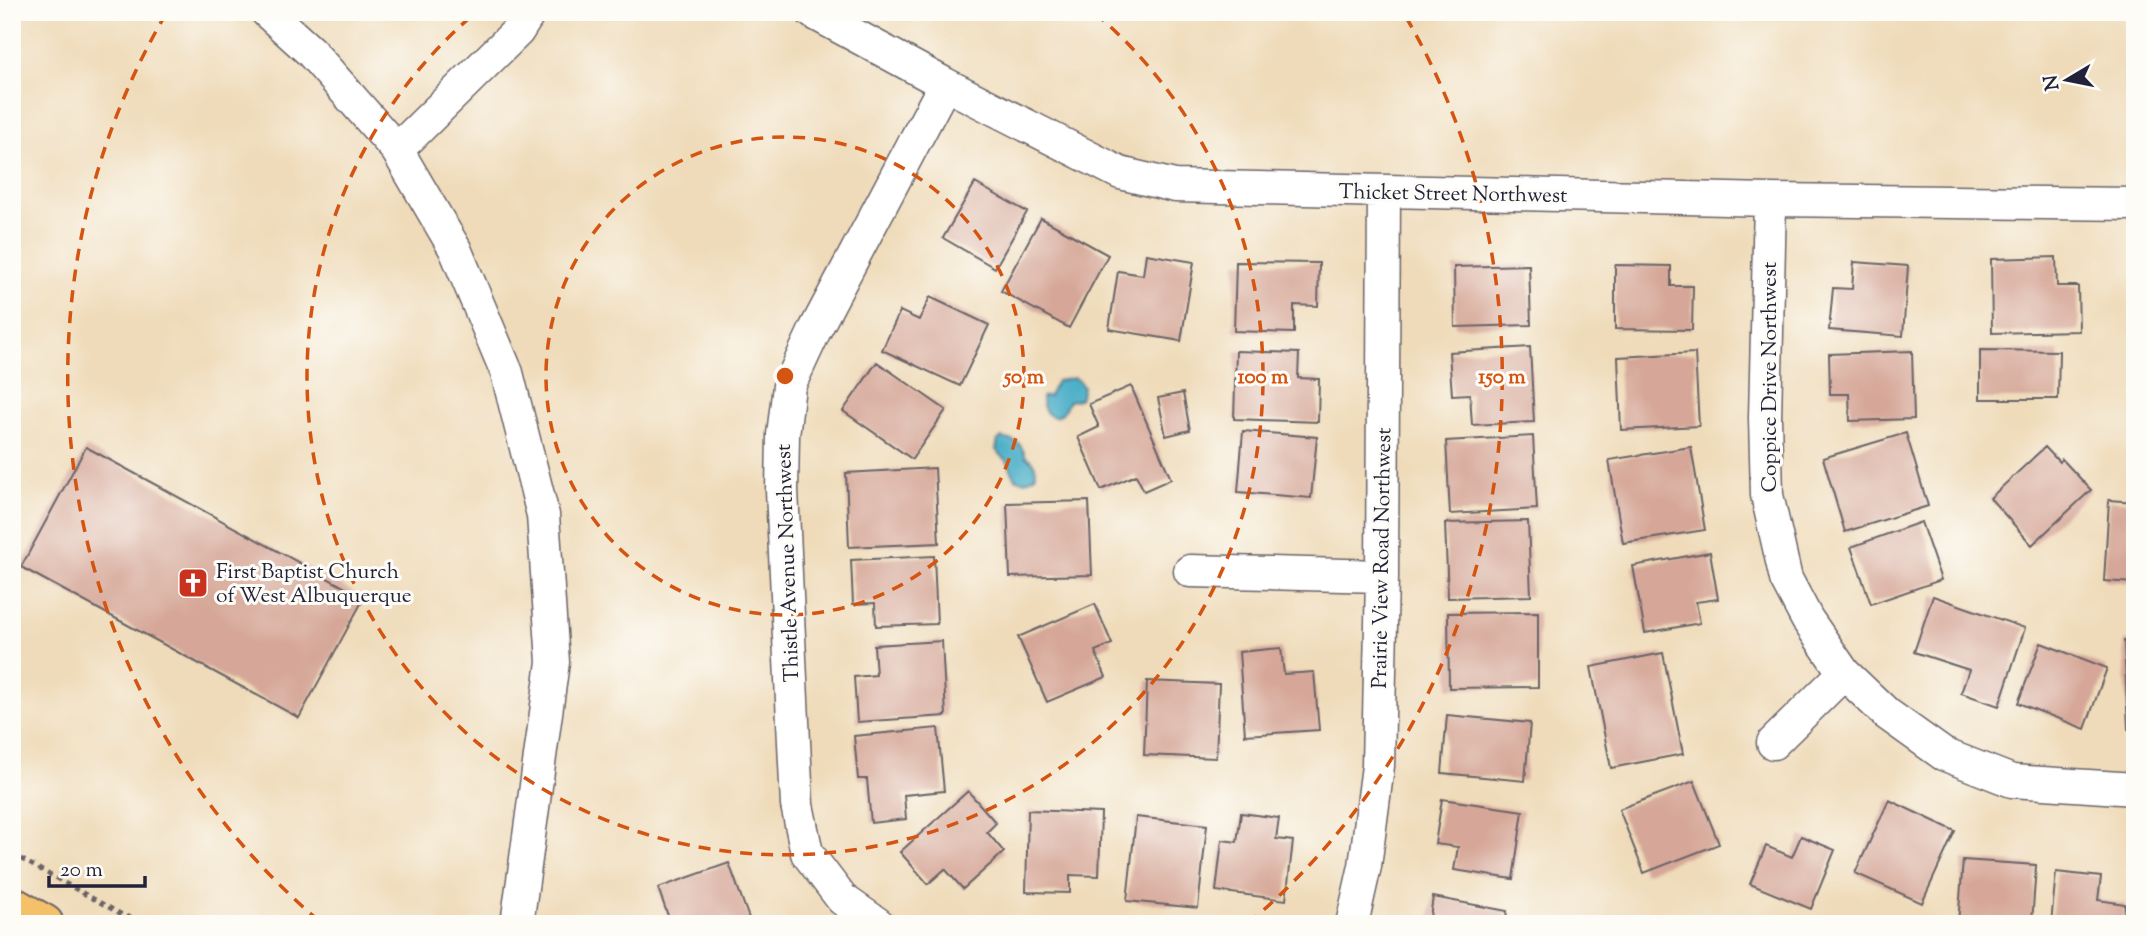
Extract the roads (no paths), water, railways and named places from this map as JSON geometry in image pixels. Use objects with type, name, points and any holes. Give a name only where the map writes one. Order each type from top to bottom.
[{"type":"main road","points":[[12,906],[44,924]]},
{"type":"street","points":[[267,12],[311,52],[397,150],[455,250],[507,373],[542,515],[553,662],[517,924]]},
{"type":"street","points":[[397,150],[518,32],[530,12]]},
{"type":"street","name":"Thicket Street Northwest","points":[[813,12],[945,84],[1120,173],[1175,186],[1770,200],[2135,204]]},
{"type":"street","name":"Thistle Avenue Northwest","points":[[878,924],[842,899],[807,853],[797,805],[782,490],[783,435],[789,386],[815,330],[945,84]]},
{"type":"street","name":"Prairie View Road Northwest","points":[[1352,924],[1365,866],[1378,766],[1384,191]]},
{"type":"street","name":"Coppice Drive Northwest","points":[[1770,200],[1765,418],[1767,495],[1786,579],[1807,619],[1844,673],[1887,713],[1943,754],[2012,781],[2135,789]]},
{"type":"street","points":[[1190,571],[1382,576]]},
{"type":"street","points":[[1773,743],[1844,673]]},
{"type":"street","points":[[497,924],[530,826]]},
{"type":"water","points":[[1074,378],[1083,387],[1080,399],[1069,401],[1059,416],[1051,416],[1045,410],[1042,397],[1049,396],[1057,381]]},
{"type":"water","points":[[1001,438],[1015,441],[1033,462],[1036,474],[1029,480],[1015,478],[1008,462],[996,450]]},
{"type":"place","name":"First Baptist Church of West Albuquerque","points":[[193,583]]}]
